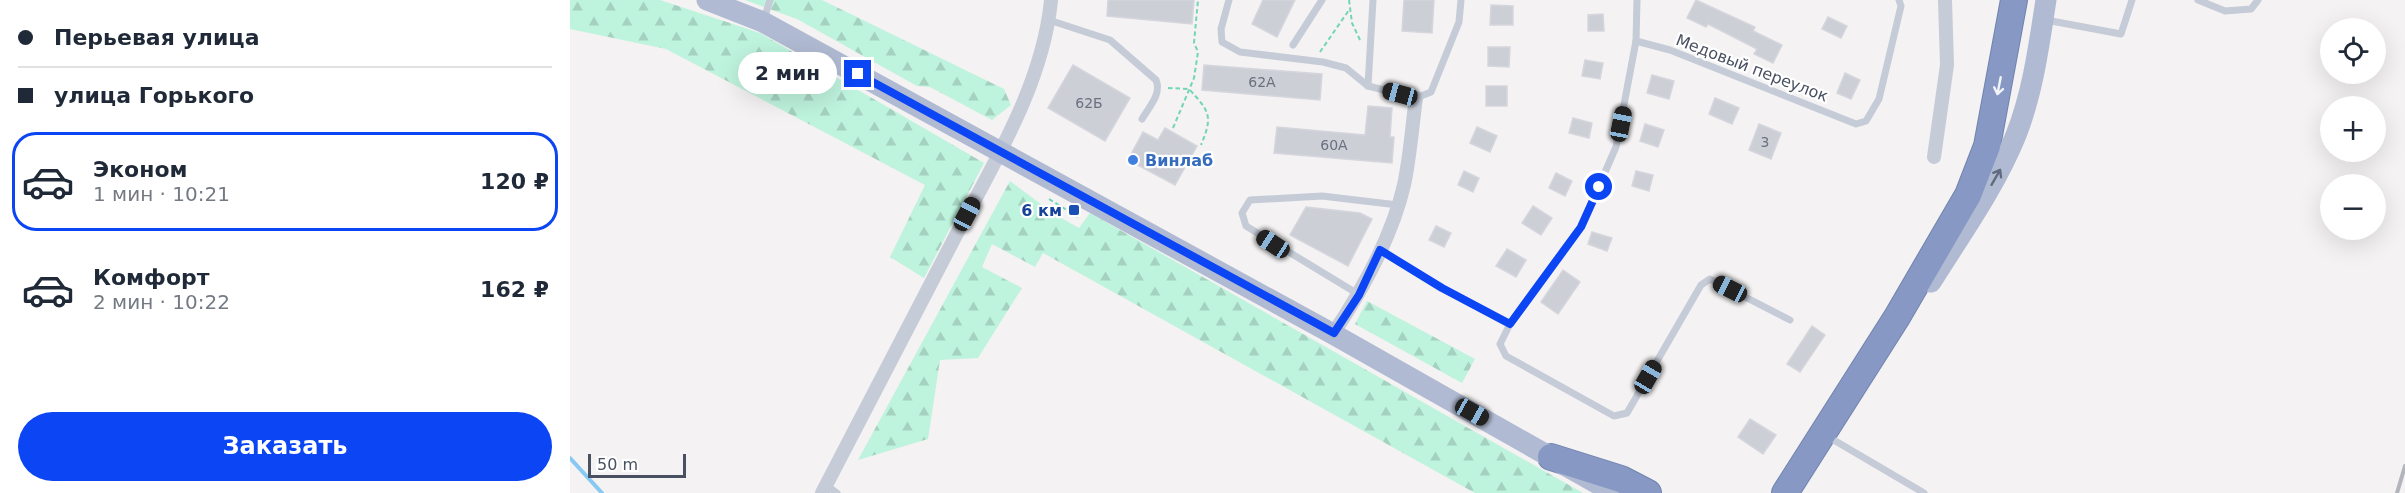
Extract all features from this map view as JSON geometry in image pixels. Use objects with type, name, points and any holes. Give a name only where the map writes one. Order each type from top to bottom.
[{"type":"highway","points":[[1785,493],[1856,382],[1968,195],[1987,146],[2014,0]]},
{"type":"highway","points":[[1776,493],[1837,403],[1856,382]]},
{"type":"highway","points":[[1551,457],[1621,479],[1648,493]]},
{"type":"main road","points":[[707,0],[763,22],[1334,333],[1614,493]]},
{"type":"main road","points":[[1798,493],[2002,166],[2020,121],[2036,64],[2045,10]]},
{"type":"street","points":[[828,490],[1000,151],[1038,63],[1049,20],[1051,0]]},
{"type":"street","points":[[1934,157],[1947,65],[1945,0]]},
{"type":"street","points":[[1334,333],[1359,295],[1398,205],[1404,183],[1416,98]]},
{"type":"lane","points":[[763,22],[770,0]]},
{"type":"lane","points":[[1230,0],[1221,29],[1222,42],[1230,48],[1240,52],[1312,61],[1346,68],[1368,86],[1416,98],[1431,92],[1459,22],[1461,0]]},
{"type":"lane","points":[[1293,45],[1322,0]]},
{"type":"lane","points":[[1368,86],[1373,0]]},
{"type":"lane","points":[[1637,0],[1636,41],[1616,147],[1581,227],[1510,324],[1500,344],[1506,356],[1614,416],[1627,414],[1701,285],[1710,279],[1790,320]]},
{"type":"lane","name":"Медовый переулок","points":[[1636,41],[1670,50],[1856,124],[1866,121],[1879,99],[1901,6],[1899,0]]},
{"type":"lane","points":[[2045,10],[2121,34],[2132,0]]},
{"type":"lane","points":[[2198,0],[2225,10],[2251,9],[2258,0]]},
{"type":"lane","points":[[1049,20],[1110,40],[1156,80],[1159,87],[1142,119]]},
{"type":"lane","points":[[1359,295],[1246,226],[1242,213],[1250,200],[1274,198],[1322,196],[1398,205]]},
{"type":"lane","points":[[1380,250],[1442,288],[1510,324]]},
{"type":"lane","points":[[1832,439],[1924,493]]},
{"type":"path","points":[[1173,128],[1190,89],[1197,58],[1194,43],[1198,0]]},
{"type":"path","points":[[1349,0],[1349,10],[1355,32],[1370,55]]},
{"type":"path","points":[[1312,61],[1334,34],[1349,10]]},
{"type":"path","points":[[1159,87],[1190,89],[1206,108],[1209,117],[1201,145]]},
{"type":"green space","points":[[570,0],[660,0],[760,33],[984,163],[924,278],[890,257],[925,185],[666,49],[570,29]]},
{"type":"green space","points":[[745,0],[822,0],[1004,89],[1011,105],[992,120],[930,87],[917,86],[797,19]]},
{"type":"green space","points":[[1010,181],[1054,214],[1079,228],[1090,213],[1583,493],[1475,493],[1043,253],[1035,267],[992,244],[982,267],[1022,288],[978,358],[940,360],[928,439],[858,460]]},
{"type":"green space","points":[[1367,301],[1475,359],[1462,383],[1355,324]]},
{"type":"building","points":[[1108,0],[1194,0],[1192,24],[1107,16]]},
{"type":"building","points":[[1263,0],[1295,0],[1277,37],[1252,24]]},
{"type":"building","points":[[1404,0],[1434,0],[1432,33],[1402,31]]},
{"type":"building","points":[[1696,0],[1755,27],[1753,31],[1782,45],[1773,63],[1754,54],[1757,49],[1708,24],[1706,27],[1687,18]]},
{"type":"building","points":[[1491,5],[1513,6],[1513,25],[1490,25]]},
{"type":"building","points":[[1603,14],[1604,31],[1588,31],[1588,15]]},
{"type":"building","points":[[1828,17],[1847,26],[1841,38],[1822,29]]},
{"type":"building","points":[[1488,47],[1510,47],[1509,67],[1488,66]]},
{"type":"building","points":[[1585,60],[1603,63],[1600,79],[1582,76]]},
{"type":"building","points":[[1073,65],[1130,98],[1105,141],[1048,108]]},
{"type":"building","points":[[1204,65],[1322,74],[1320,100],[1202,90]]},
{"type":"building","points":[[1845,73],[1860,80],[1851,99],[1837,93]]},
{"type":"building","points":[[1652,75],[1674,81],[1669,99],[1647,93]]},
{"type":"building","points":[[1486,86],[1507,86],[1507,106],[1486,106]]},
{"type":"building","points":[[1715,98],[1739,108],[1732,124],[1709,114]]},
{"type":"building","points":[[1368,106],[1392,108],[1390,137],[1394,137],[1392,163],[1274,153],[1277,127],[1365,135]]},
{"type":"building","points":[[1573,118],[1592,123],[1589,138],[1569,133]]},
{"type":"building","points":[[1645,124],[1664,130],[1658,147],[1640,141]]},
{"type":"building","points":[[1759,124],[1781,133],[1771,159],[1749,150]]},
{"type":"building","points":[[1477,127],[1497,136],[1490,152],[1470,143]]},
{"type":"building","points":[[1165,128],[1197,146],[1175,185],[1128,160],[1143,132],[1158,140]]},
{"type":"building","points":[[1464,171],[1479,178],[1473,192],[1458,185]]},
{"type":"building","points":[[1636,171],[1653,175],[1649,191],[1632,186]]},
{"type":"building","points":[[1556,173],[1572,181],[1565,196],[1549,188]]},
{"type":"building","points":[[1533,206],[1552,218],[1541,235],[1522,223]]},
{"type":"building","points":[[1306,207],[1360,213],[1372,219],[1348,266],[1290,235]]},
{"type":"building","points":[[1436,226],[1451,233],[1444,247],[1429,240]]},
{"type":"building","points":[[1592,232],[1612,238],[1607,251],[1588,244]]},
{"type":"building","points":[[1507,249],[1526,260],[1516,277],[1496,266]]},
{"type":"building","points":[[1563,270],[1580,282],[1558,314],[1541,302]]},
{"type":"building","points":[[1812,326],[1825,335],[1800,372],[1787,364]]},
{"type":"building","points":[[1750,419],[1776,435],[1763,454],[1738,437]]},
{"type":"waterway","points":[[570,458],[602,493]]},
{"type":"railway","points":[[2397,493],[2405,466]]},
{"type":"place","name":"Винлаб","points":[[1133,160]]},
{"type":"place","name":"6 км","points":[[1074,210]]},
{"type":"route","points":[[858,74],[1334,333],[1359,295],[1380,250],[1442,288],[1510,324],[1581,227],[1599,187]]}]
